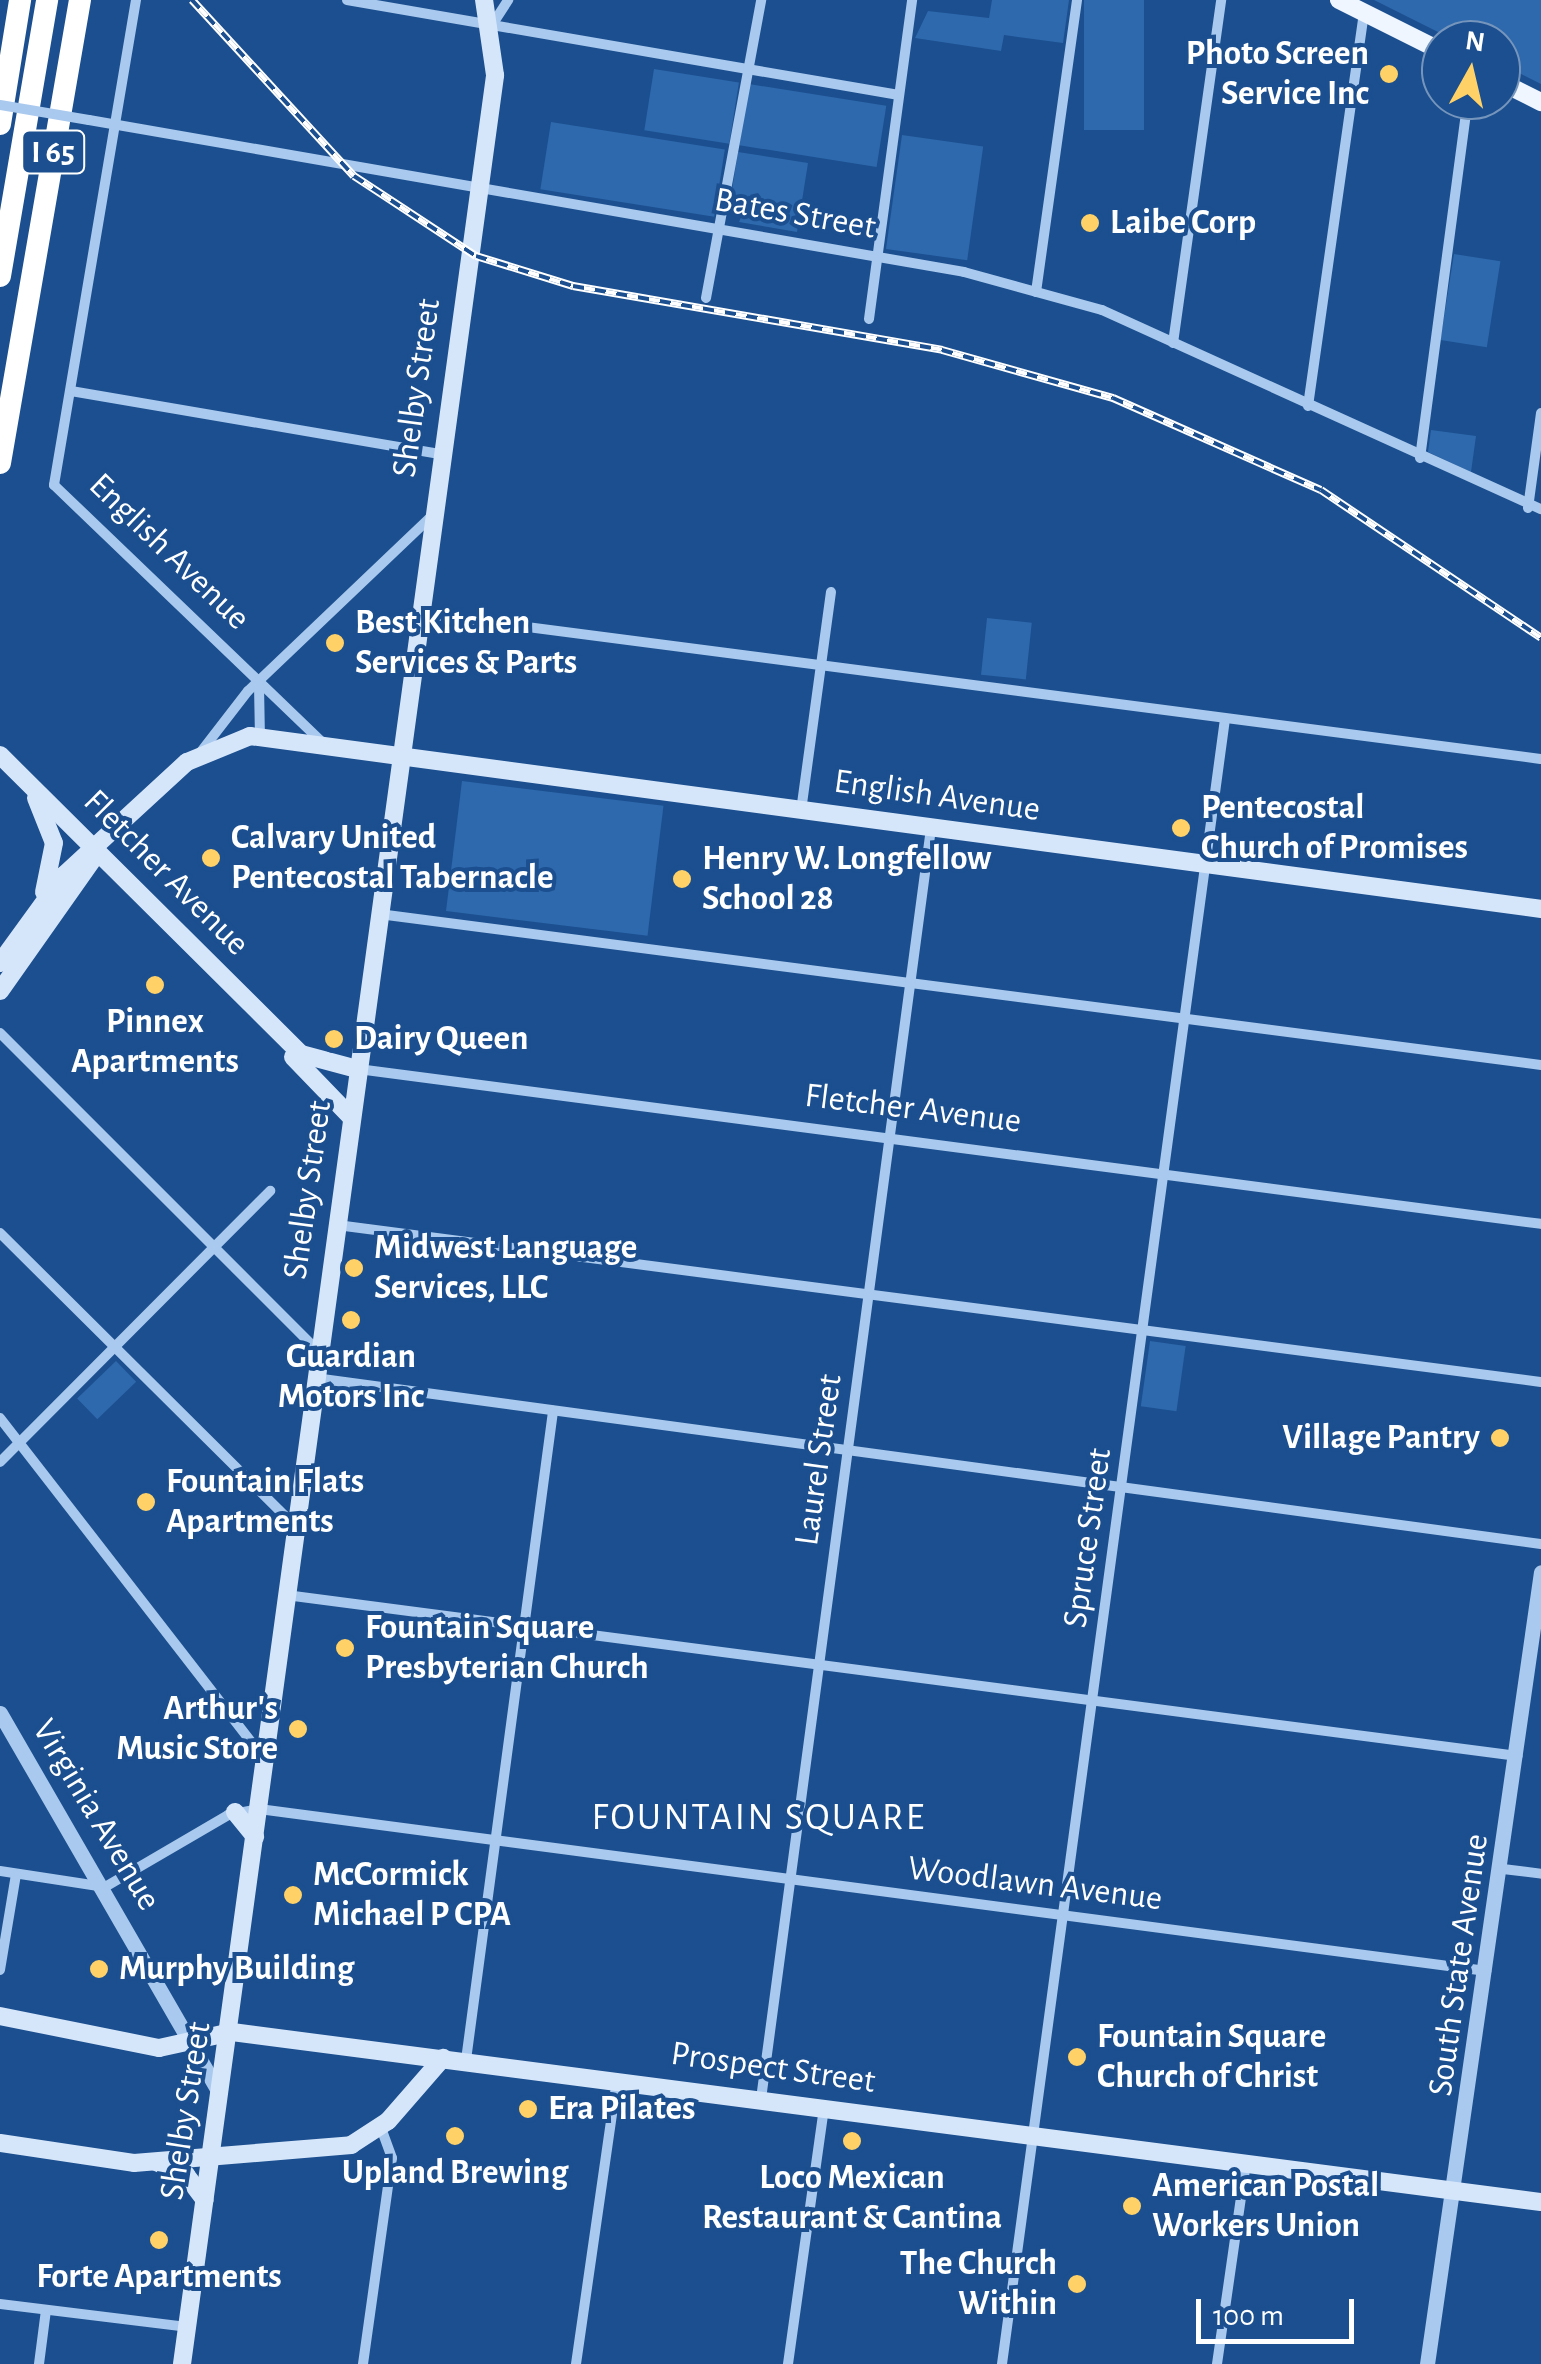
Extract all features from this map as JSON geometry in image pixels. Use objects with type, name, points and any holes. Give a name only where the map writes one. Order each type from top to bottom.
[{"type":"highway","points":[[0,92],[20,0]]},
{"type":"highway","name":"I 65","points":[[0,276],[47,0]]},
{"type":"highway","name":"I 65","points":[[0,463],[80,0]]},
{"type":"highway","points":[[0,124],[13,36]]},
{"type":"main road","name":"Shelby Street","points":[[182,2364],[217,2106],[232,2032],[314,1378],[476,186],[496,64],[492,25],[484,0]]},
{"type":"main road","points":[[1338,0],[1421,41]]},
{"type":"main road","points":[[0,962],[38,910],[200,753],[260,736]]},
{"type":"main road","name":"English Avenue","points":[[260,736],[399,758],[1541,909]]},
{"type":"main road","name":"Fletcher Avenue","points":[[0,755],[285,1038],[350,1117]]},
{"type":"main road","points":[[29,785],[55,850],[38,910]]},
{"type":"main road","points":[[0,990],[99,850]]},
{"type":"main road","name":"Fletcher Avenue","points":[[285,1038],[314,1062],[357,1069]]},
{"type":"main road","points":[[235,1812],[255,1843]]},
{"type":"main road","name":"Prospect Street","points":[[0,2016],[163,2048],[232,2032],[1541,2202]]},
{"type":"main road","points":[[0,2144],[156,2162],[211,2153],[346,2146],[381,2128],[444,2058]]},
{"type":"main road","points":[[156,2162],[186,2175],[205,2200]]},
{"type":"street","points":[[136,0],[71,391],[440,454]]},
{"type":"street","points":[[348,0],[899,94]]},
{"type":"street","points":[[492,25],[508,0]]},
{"type":"street","points":[[706,298],[761,0]]},
{"type":"street","points":[[869,319],[912,0]]},
{"type":"street","points":[[1036,292],[1077,0]]},
{"type":"street","points":[[1173,343],[1221,0]]},
{"type":"street","points":[[1308,406],[1364,13]]},
{"type":"street","name":"Bates Street","points":[[0,105],[877,256],[1036,292],[1173,343],[1528,508],[1541,509]]},
{"type":"street","points":[[1420,458],[1465,120]]},
{"type":"street","name":"English Avenue","points":[[71,391],[54,485],[326,746]]},
{"type":"street","points":[[1528,508],[1541,413]]},
{"type":"street","points":[[200,753],[260,686],[432,516]]},
{"type":"street","points":[[801,811],[831,592]]},
{"type":"street","points":[[419,613],[1541,760]]},
{"type":"street","points":[[260,686],[260,736]]},
{"type":"street","name":"Spruce Street","points":[[1002,2364],[1066,1916],[1225,719]]},
{"type":"street","name":"Laurel Street","points":[[761,2099],[931,828]]},
{"type":"street","points":[[378,914],[1541,1065]]},
{"type":"street","points":[[0,1034],[318,1351]]},
{"type":"street","name":"Fletcher Avenue","points":[[357,1069],[1541,1224]]},
{"type":"street","points":[[0,1462],[270,1191]]},
{"type":"street","points":[[336,1225],[1541,1382]]},
{"type":"street","points":[[0,1234],[296,1527]]},
{"type":"street","points":[[314,1378],[1541,1544]]},
{"type":"street","points":[[466,2060],[553,1411]]},
{"type":"street","points":[[0,1418],[264,1760]]},
{"type":"street","name":"South State Avenue","points":[[1427,2364],[1502,1869],[1541,1572]]},
{"type":"street","points":[[286,1595],[1518,1756]]},
{"type":"street","name":"Virginia Avenue","points":[[0,1715],[215,2073],[217,2106]]},
{"type":"street","name":"Woodlawn Avenue","points":[[105,1887],[235,1812],[259,1808],[1487,1971]]},
{"type":"street","points":[[1502,1869],[1541,1874]]},
{"type":"street","points":[[0,1871],[105,1887]]},
{"type":"street","points":[[0,1970],[16,1874]]},
{"type":"street","points":[[576,2364],[617,2080]]},
{"type":"street","points":[[788,2364],[824,2108]]},
{"type":"street","points":[[363,2364],[392,2158],[381,2128]]},
{"type":"street","points":[[1217,2364],[1246,2163]]},
{"type":"street","points":[[0,2304],[187,2327]]},
{"type":"street","points":[[39,2364],[46,2310]]},
{"type":"shaded area","points":[[992,0],[1069,0],[1063,43],[1004,35],[1001,51],[915,38],[928,11],[989,18]]},
{"type":"shaded area","points":[[1084,0],[1144,0],[1144,130],[1084,130]]},
{"type":"shaded area","points":[[1374,0],[1541,0],[1541,84],[1521,74],[1521,20],[1421,20],[1421,24]]},
{"type":"shaded area","points":[[654,69],[739,82],[729,144],[644,130]]},
{"type":"shaded area","points":[[749,84],[886,106],[877,167],[739,145]]},
{"type":"shaded area","points":[[551,122],[725,150],[714,217],[540,189]]},
{"type":"shaded area","points":[[902,135],[983,146],[967,260],[886,249]]},
{"type":"shaded area","points":[[738,152],[808,163],[797,232],[739,222],[748,200],[731,196]]},
{"type":"shaded area","points":[[1454,254],[1500,261],[1487,347],[1440,340]]},
{"type":"shaded area","points":[[1431,430],[1476,436],[1471,472],[1428,452]]},
{"type":"shaded area","points":[[987,618],[1032,623],[1026,679],[981,675]]},
{"type":"shaded area","points":[[462,781],[663,806],[648,936],[446,911]]},
{"type":"shaded area","points":[[1150,1341],[1186,1346],[1176,1411],[1141,1406]]},
{"type":"shaded area","points":[[116,1361],[136,1382],[97,1419],[77,1399]]},
{"type":"railway","points":[[192,0],[354,176],[476,256],[573,286],[942,350],[1113,398],[1321,490],[1541,638]]},
{"type":"place","name":"Photo Screen Service Inc","points":[[1389,74]]},
{"type":"place","name":"Laibe Corp","points":[[1090,223]]},
{"type":"place","name":"Best Kitchen Services & Parts","points":[[335,643]]},
{"type":"place","name":"Pentecostal Church of Promises","points":[[1181,828]]},
{"type":"place","name":"Calvary United Pentecostal Tabernacle","points":[[211,858]]},
{"type":"place","name":"Henry W. Longfellow School 28","points":[[682,879]]},
{"type":"place","name":"Pinnex Apartments","points":[[155,985]]},
{"type":"place","name":"Dairy Queen","points":[[334,1039]]},
{"type":"place","name":"Midwest Language Services, LLC","points":[[354,1268]]},
{"type":"place","name":"Guardian Motors Inc","points":[[351,1320]]},
{"type":"place","name":"Village Pantry","points":[[1500,1438]]},
{"type":"place","name":"Fountain Flats Apartments","points":[[146,1502]]},
{"type":"place","name":"Fountain Square Presbyterian Church","points":[[345,1648]]},
{"type":"place","name":"Arthur's Music Store","points":[[298,1729]]},
{"type":"place","name":"McCormick Michael P CPA","points":[[293,1895]]},
{"type":"place","name":"Murphy Building","points":[[99,1969]]},
{"type":"place","name":"Fountain Square Church of Christ","points":[[1077,2057]]},
{"type":"place","name":"Era Pilates","points":[[528,2109]]},
{"type":"place","name":"Upland Brewing","points":[[455,2136]]},
{"type":"place","name":"Loco Mexican Restaurant & Cantina","points":[[852,2141]]},
{"type":"place","name":"American Postal Workers Union","points":[[1132,2206]]},
{"type":"place","name":"Forte Apartments","points":[[159,2240]]},
{"type":"place","name":"The Church Within","points":[[1077,2284]]},
{"type":"district","name":"FOUNTAIN SQUARE","points":[[759,1819]]}]
